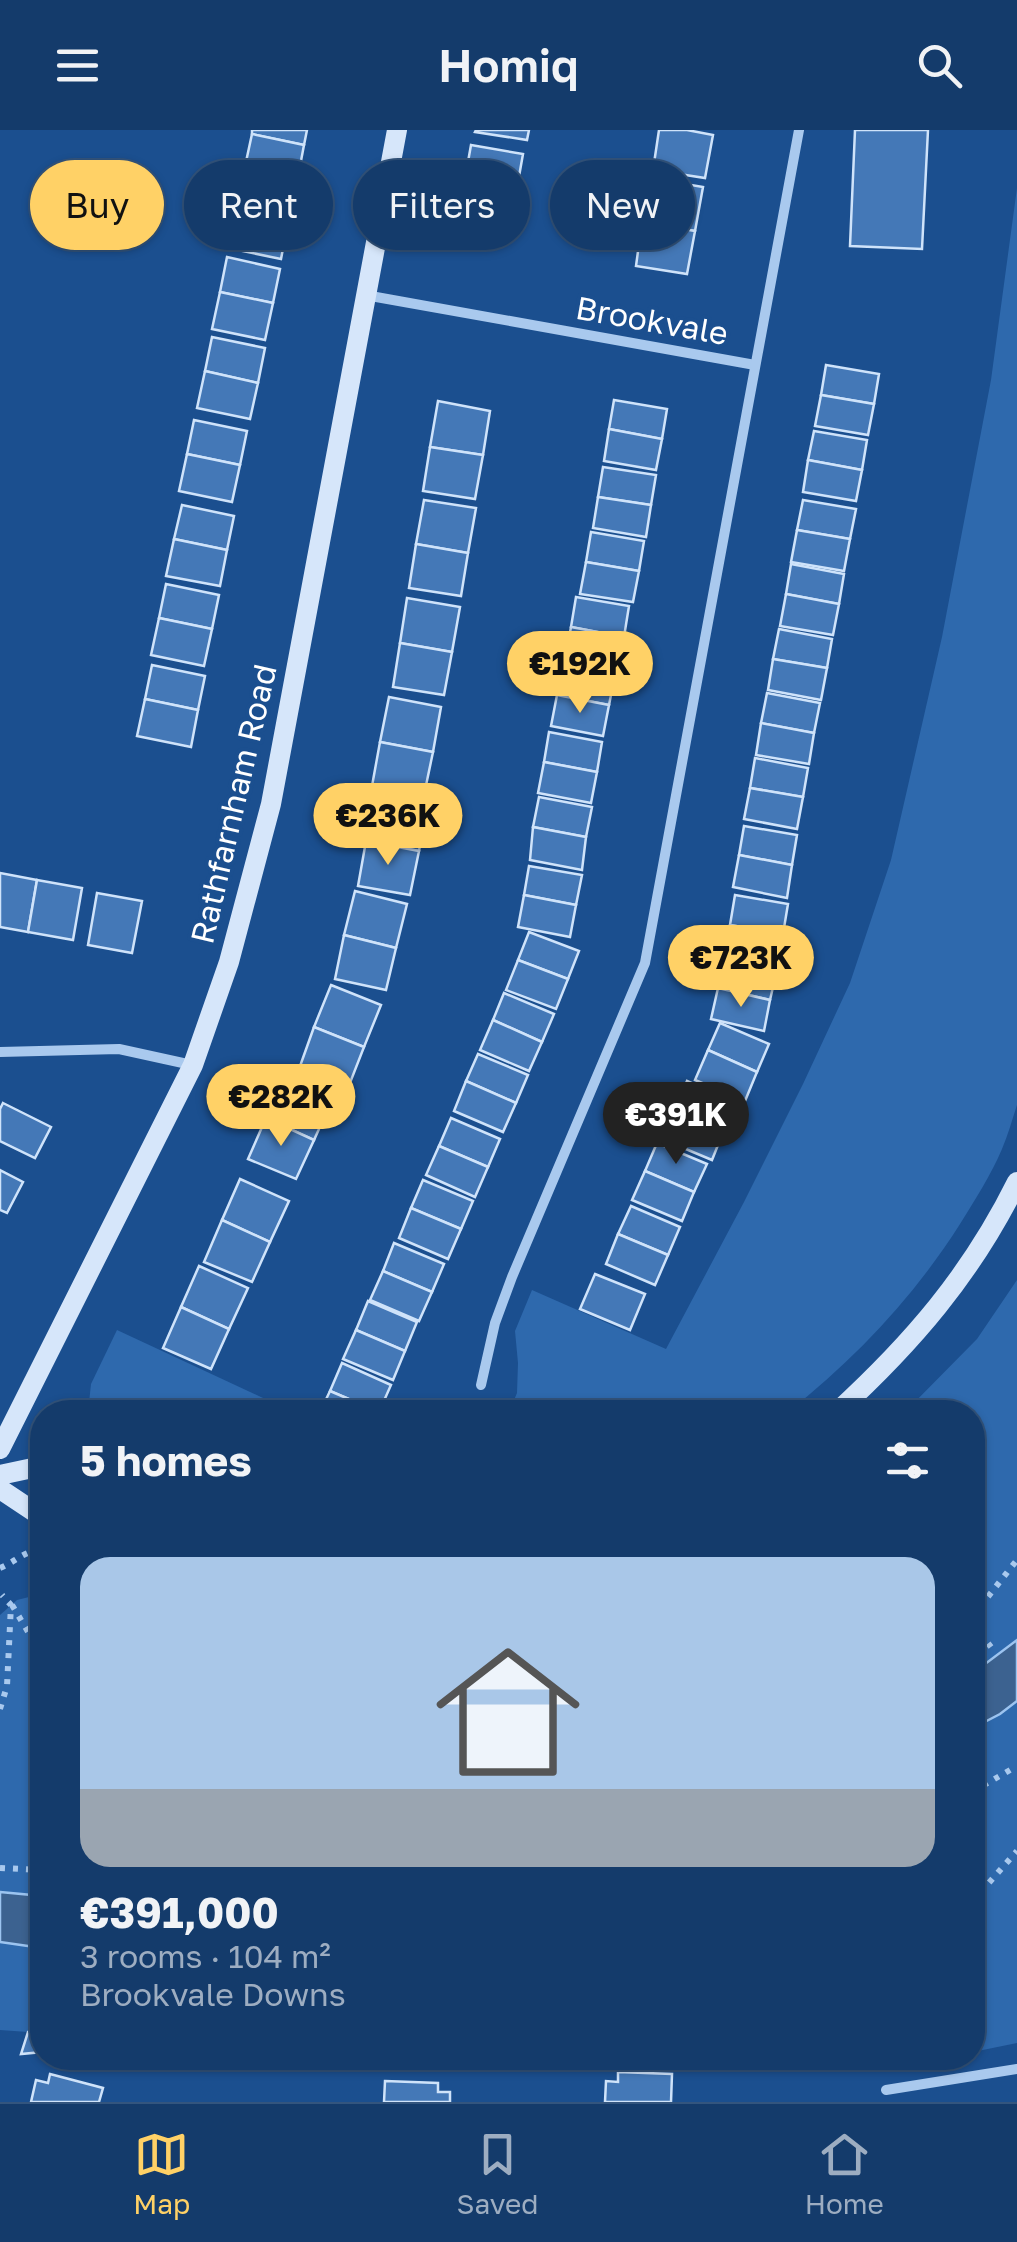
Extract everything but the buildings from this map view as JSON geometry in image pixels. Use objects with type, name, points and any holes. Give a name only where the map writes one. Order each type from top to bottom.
[{"type":"main road","name":"Rathfarnham Road","points":[[0,1448],[193,1065],[229,962],[272,804],[397,130]]},
{"type":"main road","points":[[849,1400],[908,1343],[939,1306],[994,1227],[1017,1182]]},
{"type":"main road","points":[[0,1475],[30,1469]]},
{"type":"main road","points":[[0,1489],[30,1509]]},
{"type":"street","name":"Brookvale","points":[[364,296],[755,365],[799,130]]},
{"type":"street","points":[[480,1385],[495,1323],[512,1277],[645,963],[755,365]]},
{"type":"street","points":[[0,1052],[119,1049],[193,1065]]},
{"type":"street","points":[[886,2090],[1017,2069]]},
{"type":"path","points":[[0,1568],[30,1550]]},
{"type":"path","points":[[985,1603],[1017,1560]]},
{"type":"path","points":[[2,1596],[12,1604],[30,1635]]},
{"type":"path","points":[[0,1709],[8,1686],[12,1604]]},
{"type":"path","points":[[985,1637],[992,1646]]},
{"type":"path","points":[[985,1784],[1017,1766]]},
{"type":"path","points":[[985,1887],[1017,1851]]},
{"type":"path","points":[[0,1868],[30,1869]]},
{"type":"shaded area","points":[[1017,188],[1017,1105],[1002,1149],[960,1224],[903,1302],[860,1348],[802,1400],[514,1400],[518,1363],[515,1331],[532,1290],[666,1349],[803,1084],[850,983],[891,860],[942,637],[991,380]]},
{"type":"shaded area","points":[[1017,1280],[1017,2043],[985,2050],[985,1400],[917,1400],[977,1339]]},
{"type":"shaded area","points":[[117,1330],[267,1400],[89,1400],[91,1384]]},
{"type":"shaded area","points":[[30,1597],[30,2032],[0,2030],[0,1615],[17,1600]]},
{"type":"shaded area","points":[[1017,1640],[1017,1701],[985,1722],[985,1664]]},
{"type":"shaded area","points":[[0,1892],[30,1895],[30,1946],[0,1942]]}]
